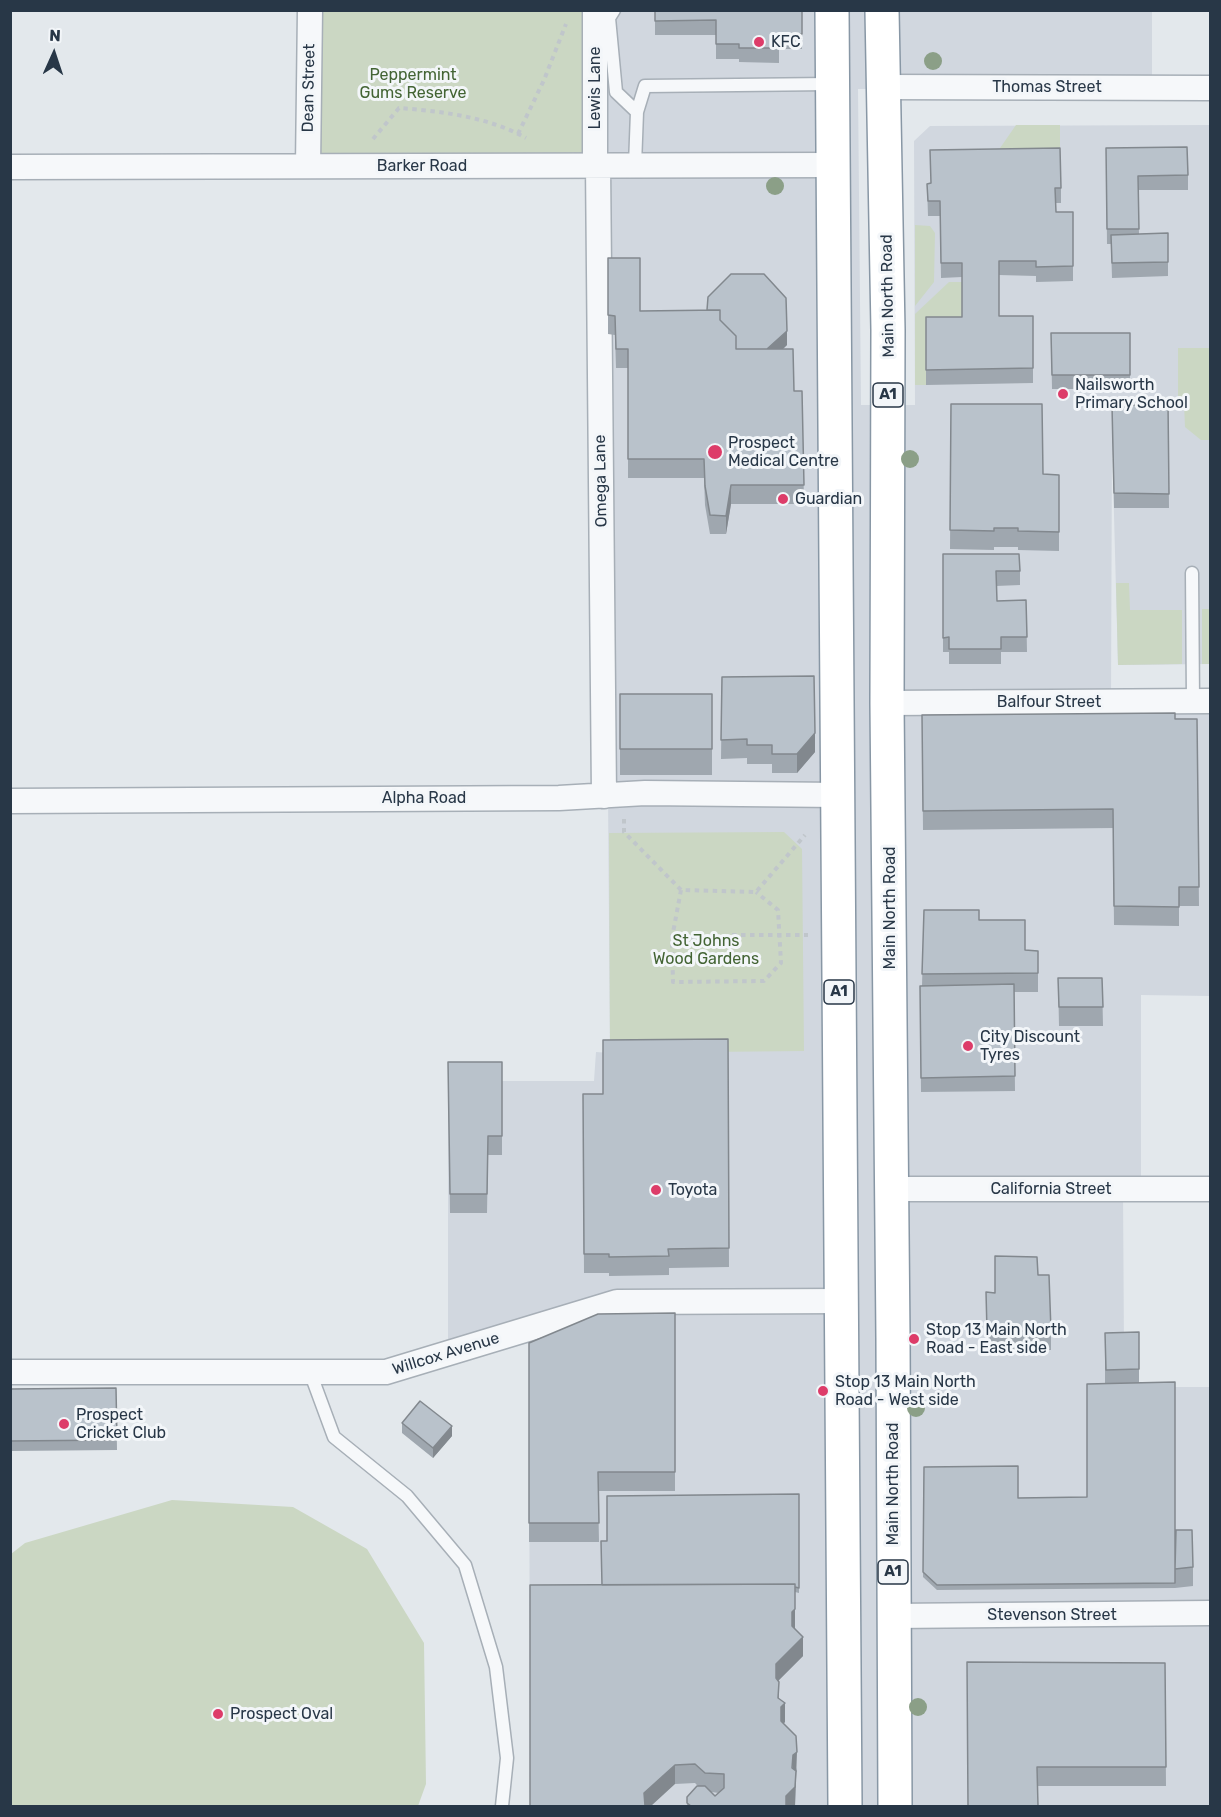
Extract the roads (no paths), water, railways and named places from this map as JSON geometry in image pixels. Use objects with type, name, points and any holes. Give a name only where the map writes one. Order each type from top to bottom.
[{"type":"highway","name":"A1","points":[[832,10],[845,1806]]},
{"type":"highway","name":"Main North Road","points":[[882,10],[888,330],[887,703],[895,1806]]},
{"type":"highway","points":[[838,795],[889,795]]},
{"type":"highway","points":[[841,1190],[892,1189]]},
{"type":"street","name":"Dean Street","points":[[308,166],[310,10]]},
{"type":"street","name":"Lewis Lane","points":[[595,10],[597,165]]},
{"type":"street","name":"Thomas Street","points":[[884,87],[1210,88]]},
{"type":"street","name":"Omega Lane","points":[[597,165],[614,795]]},
{"type":"street","name":"Barker Road","points":[[10,167],[833,165]]},
{"type":"street","name":"Balfour Street","points":[[887,703],[1202,701]]},
{"type":"street","name":"Alpha Road","points":[[10,801],[838,795]]},
{"type":"street","name":"California Street","points":[[892,1189],[1210,1189]]},
{"type":"street","name":"Willcox Avenue","points":[[10,1372],[386,1372],[617,1302],[841,1302]]},
{"type":"street","name":"Stevenson Street","points":[[893,1616],[1210,1614]]},
{"type":"lane","points":[[614,10],[609,18],[616,92],[637,112]]},
{"type":"lane","points":[[635,165],[637,112],[645,86],[832,84]]},
{"type":"lane","points":[[1192,573],[1202,701]]},
{"type":"lane","points":[[310,1372],[334,1437],[407,1496],[465,1566],[496,1667],[507,1758],[502,1806]]},
{"type":"place","name":"KFC","points":[[759,42]]},
{"type":"place","name":"Nailsworth Primary School","points":[[1063,394]]},
{"type":"place","name":"Prospect Medical Centre","points":[[715,452]]},
{"type":"place","name":"Guardian","points":[[783,499]]},
{"type":"place","name":"City Discount Tyres","points":[[968,1046]]},
{"type":"place","name":"Toyota","points":[[656,1190]]},
{"type":"place","name":"Stop 13 Main North Road - East side","points":[[914,1339]]},
{"type":"place","name":"Stop 13 Main North Road - West side","points":[[823,1391]]},
{"type":"place","name":"Prospect Cricket Club","points":[[64,1424]]},
{"type":"place","name":"Prospect Oval","points":[[218,1714]]},
{"type":"park label","name":"Peppermint Gums Reserve","points":[[413,84]]},
{"type":"park label","name":"St Johns Wood Gardens","points":[[706,950]]}]
